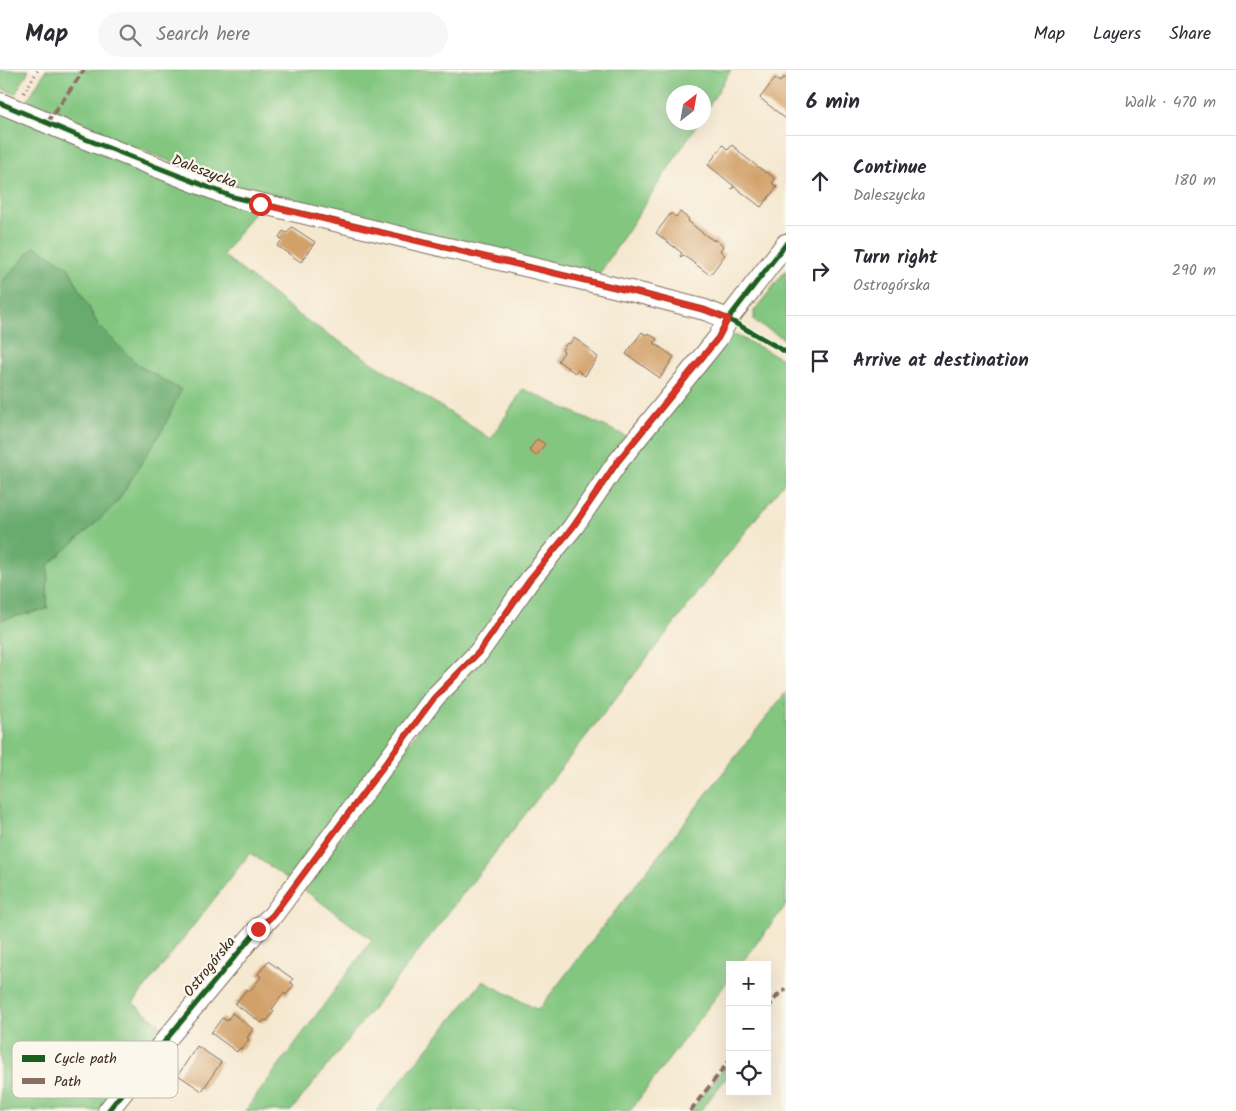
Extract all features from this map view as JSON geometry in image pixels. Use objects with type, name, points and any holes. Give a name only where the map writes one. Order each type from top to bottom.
[{"type":"street","name":"Daleszycka","points":[[7,106],[233,197],[643,294],[705,310],[728,319]]},
{"type":"street","name":"Ostrogórska","points":[[165,1041],[258,929],[273,915],[434,698],[479,652],[529,580],[573,527],[617,462],[718,338],[728,319],[786,244]]},
{"type":"street","name":"Ostrogórska","points":[[108,1111],[118,1098]]},
{"type":"path","points":[[7,106],[38,70]]},
{"type":"green space","points":[[0,70],[29,70],[15,94],[0,88]]},
{"type":"green space","points":[[46,70],[731,70],[711,103],[711,85],[666,85],[666,130],[693,130],[598,276],[439,241],[383,221],[238,188],[25,104]]},
{"type":"green space","points":[[0,109],[260,204],[223,255],[300,316],[491,439],[523,389],[628,437],[474,647],[288,879],[250,853],[133,1003],[166,1029],[156,1041],[12,1041],[12,1098],[109,1098],[98,1111],[0,1111],[0,620],[47,609],[48,565],[118,501],[159,377],[138,365],[98,325],[68,267],[35,247],[0,284]]},
{"type":"green space","points":[[35,246],[68,267],[98,325],[138,365],[181,390],[164,427],[118,501],[48,565],[47,609],[0,620],[0,284]]},
{"type":"green space","points":[[786,270],[786,340],[754,321],[754,311]]},
{"type":"green space","points":[[729,335],[738,336],[786,361],[786,480],[291,1111],[245,1111],[372,940],[303,889],[438,702]]},
{"type":"green space","points":[[786,692],[786,905],[743,961],[726,961],[726,983],[630,1111],[376,1111],[483,981],[538,1010]]},
{"type":"green space","points":[[726,1065],[726,1078],[700,1111],[690,1111]]},
{"type":"building","points":[[784,77],[786,79],[786,119],[760,98],[775,78],[780,82]]},
{"type":"building","points":[[723,145],[728,150],[732,145],[775,179],[772,183],[777,187],[761,207],[735,187],[732,189],[734,186],[708,165]]},
{"type":"building","points":[[680,212],[700,231],[723,246],[720,251],[725,255],[710,275],[683,255],[681,257],[682,253],[656,233],[671,213],[676,217]]},
{"type":"building","points":[[292,227],[315,242],[301,262],[277,246],[282,240],[279,237],[283,231],[287,233]]},
{"type":"building","points":[[642,332],[646,335],[648,333],[657,339],[654,343],[674,357],[660,378],[626,354]]},
{"type":"building","points":[[574,338],[598,357],[585,376],[577,370],[575,373],[558,361],[564,352],[562,350]]},
{"type":"building","points":[[537,439],[545,444],[536,456],[529,450]]},
{"type":"building","points":[[268,961],[293,979],[291,983],[294,985],[286,995],[284,993],[272,1009],[274,1011],[267,1021],[264,1020],[262,1023],[235,1004],[247,989],[250,991],[261,977],[258,974]]},
{"type":"building","points":[[232,1013],[253,1029],[247,1038],[249,1039],[242,1049],[240,1048],[237,1052],[211,1033],[222,1018],[227,1021]]},
{"type":"building","points":[[197,1046],[221,1062],[202,1091],[178,1075]]},
{"type":"marked path","points":[[47,123],[84,70]]},
{"type":"marked path","points":[[769,1006],[778,995],[786,989]]},
{"type":"marked path","points":[[690,1111],[726,1065]]},
{"type":"cycle path","points":[[0,103],[233,197],[705,310],[728,319],[786,352]]},
{"type":"cycle path","points":[[165,1041],[258,929],[273,915],[434,698],[479,652],[529,581],[573,527],[617,463],[718,338],[728,319],[786,244]]},
{"type":"cycle path","points":[[108,1111],[118,1098]]},
{"type":"route","points":[[258,929],[273,915],[434,698],[479,652],[529,580],[573,527],[617,462],[718,338],[728,319],[705,310],[643,294],[260,204]]}]
